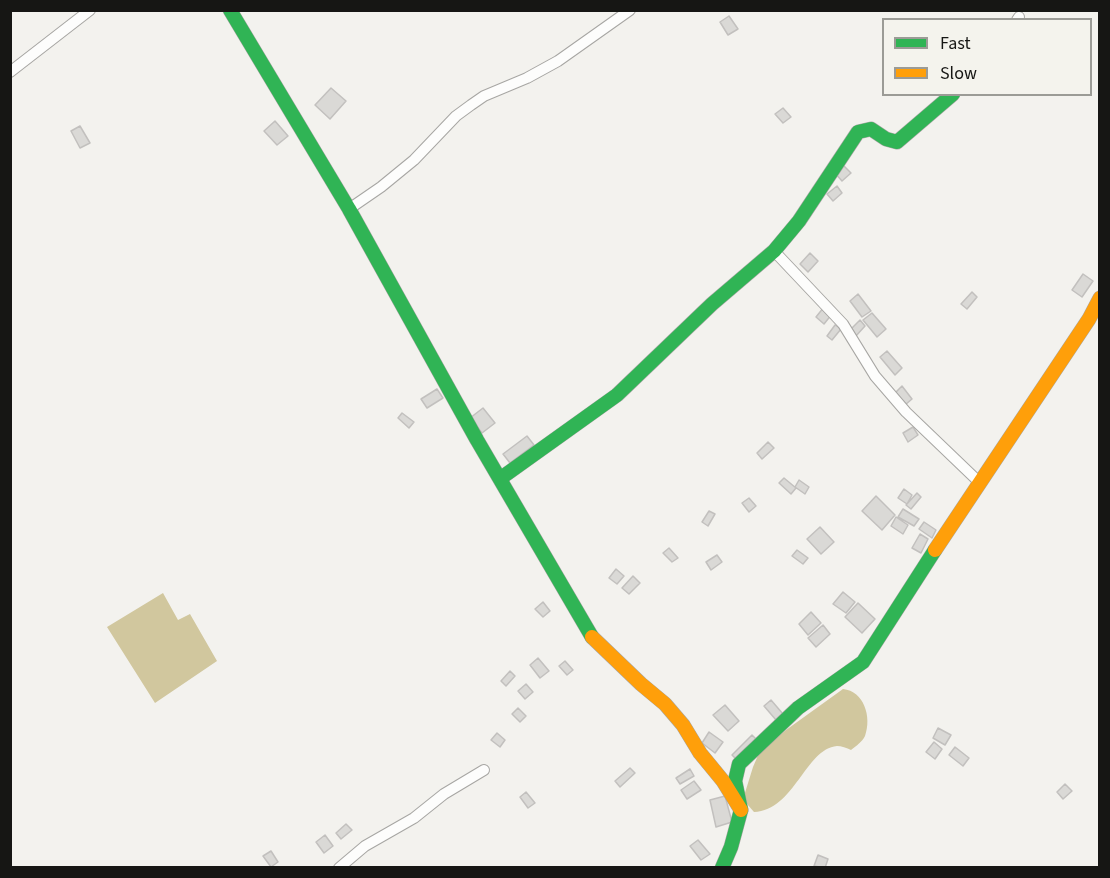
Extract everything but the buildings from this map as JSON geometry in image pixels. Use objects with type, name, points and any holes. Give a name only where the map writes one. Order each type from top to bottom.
[{"type":"street","points":[[10,72],[90,10]]},
{"type":"street","points":[[230,10],[349,210],[477,440],[591,636],[665,704],[683,725],[741,810]]},
{"type":"street","points":[[349,210],[414,160],[456,116],[471,105],[484,96],[527,78],[558,61],[630,10]]},
{"type":"street","points":[[501,478],[617,395],[712,304],[774,251],[799,221],[858,132],[868,128],[873,129],[886,140],[897,142],[951,96]]},
{"type":"street","points":[[774,251],[843,324],[875,376],[906,412],[979,482]]},
{"type":"street","points":[[722,867],[731,847],[741,810],[735,781],[739,764],[798,708],[863,662],[979,482],[1089,319],[1100,298]]},
{"type":"street","points":[[339,867],[365,846],[414,818],[444,794],[484,770]]},
{"type":"shaded area","points":[[163,593],[178,620],[190,614],[217,661],[155,703],[107,627]]},
{"type":"shaded area","points":[[843,689],[850,691],[861,700],[867,713],[867,729],[864,738],[851,750],[837,746],[826,750],[816,757],[780,801],[768,809],[754,812],[744,796],[759,753],[786,730]]},
{"type":"traffic: fast","points":[[230,10],[349,209],[477,440],[592,637]]},
{"type":"traffic: fast","points":[[501,478],[617,395],[712,304],[774,251],[799,221],[858,132],[871,129],[886,139],[897,142],[951,96]]},
{"type":"traffic: fast","points":[[722,868],[731,847],[741,810],[735,781],[739,764],[798,708],[863,662],[935,550]]},
{"type":"traffic: slow","points":[[935,550],[1089,319],[1100,298]]},
{"type":"traffic: slow","points":[[592,637],[665,704],[683,725],[741,810]]}]
